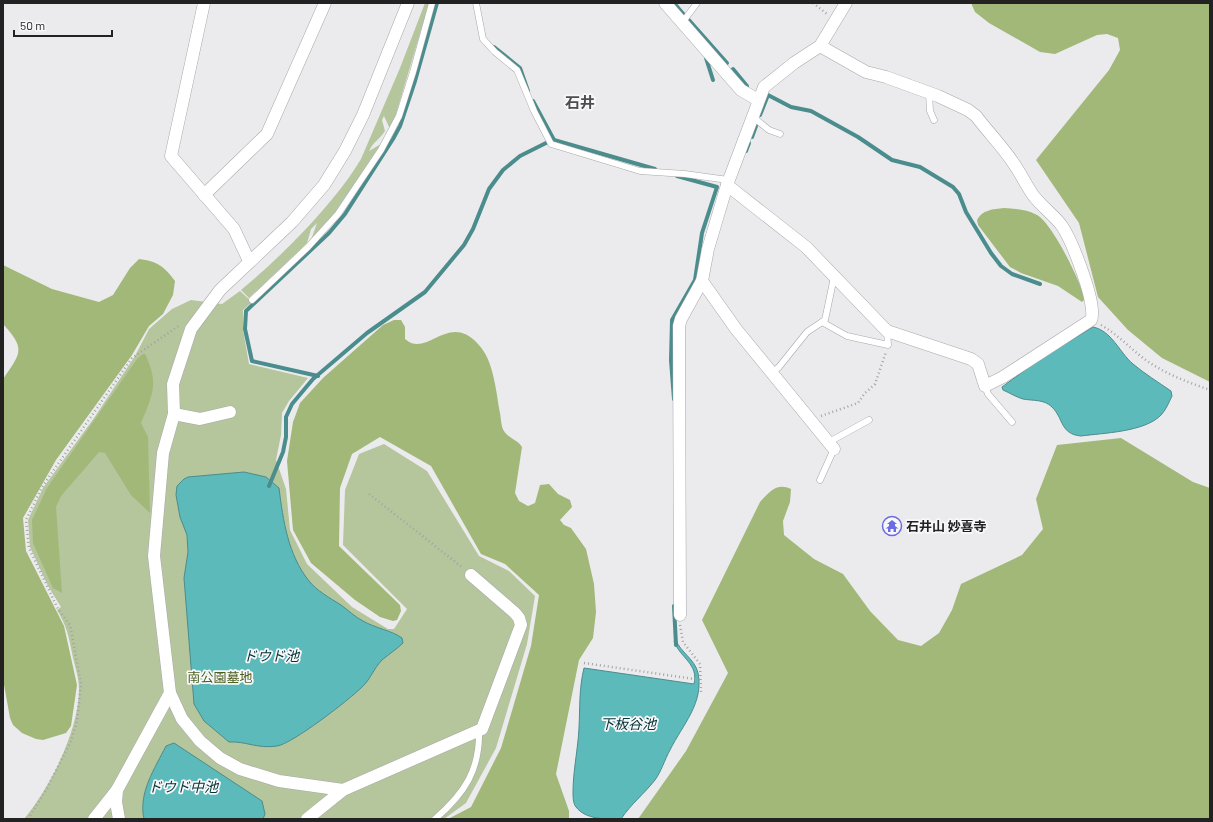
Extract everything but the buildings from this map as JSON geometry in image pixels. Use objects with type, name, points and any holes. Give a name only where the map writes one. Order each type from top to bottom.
[{"type":"street","points":[[204,3],[170,156],[234,229],[249,261]]},
{"type":"street","points":[[204,195],[267,134],[325,3]]},
{"type":"street","points":[[343,790],[279,781],[240,769],[220,758],[200,741],[182,719],[170,693],[154,556],[163,453],[174,414],[172,384],[190,329],[220,290],[292,222],[324,185],[345,151],[378,80],[408,3]]},
{"type":"street","points":[[665,3],[741,90],[758,100]]},
{"type":"street","points":[[680,615],[679,326],[681,319],[702,281],[708,248],[728,183],[764,87],[794,63],[820,46],[846,3]]},
{"type":"street","points":[[728,183],[806,247],[887,331],[971,359],[978,364],[985,386],[1003,377],[1091,320],[1094,315],[1088,290],[1078,261],[1062,226],[1033,195],[1014,164],[976,116],[968,110],[929,93],[886,77],[866,72],[820,46]]},
{"type":"street","points":[[702,281],[736,329],[832,446]]},
{"type":"street","points":[[174,414],[200,419],[230,412]]},
{"type":"street","points":[[307,819],[343,790],[482,729],[521,625],[515,613],[471,575]]},
{"type":"street","points":[[94,819],[117,790],[170,693]]},
{"type":"street","points":[[117,790],[116,802],[119,819]]},
{"type":"lane","points":[[252,300],[308,247],[338,214],[381,150],[399,116],[432,3]]},
{"type":"lane","points":[[476,3],[483,39],[495,52],[517,70],[534,111],[551,144],[640,171],[685,174],[728,183]]},
{"type":"lane","points":[[682,23],[697,3]]},
{"type":"lane","points":[[929,93],[930,111],[934,120]]},
{"type":"lane","points":[[752,116],[769,130],[780,134]]},
{"type":"lane","points":[[772,373],[779,367],[807,332],[825,320],[834,275]]},
{"type":"lane","points":[[822,322],[847,336],[888,345],[887,331]]},
{"type":"lane","points":[[985,386],[988,394],[1012,422]]},
{"type":"lane","points":[[820,480],[832,446],[869,420]]},
{"type":"lane","points":[[435,819],[450,806],[468,781],[479,750],[479,730]]},
{"type":"path","points":[[813,3],[835,21]]},
{"type":"path","points":[[1091,320],[1110,330],[1156,366],[1188,382],[1210,390]]},
{"type":"path","points":[[28,819],[46,790],[71,741],[81,698],[81,684],[70,625],[58,609],[29,548],[26,520],[42,487],[132,358],[173,329],[184,324]]},
{"type":"path","points":[[811,421],[826,412],[858,403],[864,394],[875,384],[888,345]]},
{"type":"path","points":[[369,494],[471,575]]},
{"type":"path","points":[[680,615],[680,636],[700,664],[701,692]]},
{"type":"path","points":[[584,663],[701,680]]},
{"type":"green space","points":[[425,3],[429,3],[394,121],[390,129],[384,116],[382,120],[385,131],[372,145],[369,151],[381,144],[334,214],[311,240],[317,223],[311,229],[307,243],[249,298],[241,290],[273,262],[306,229],[337,193],[361,159],[400,68]]},
{"type":"green space","points":[[971,3],[1210,3],[1210,382],[1162,358],[1128,330],[1098,297],[1079,223],[1036,160],[1109,70],[1120,50],[1118,38],[1107,34],[1097,35],[1055,54],[1040,52],[989,23],[975,12]]},
{"type":"green space","points":[[1004,208],[1020,210],[1037,215],[1051,229],[1078,280],[1085,299],[1082,302],[1058,286],[1021,273],[1010,267],[978,225],[977,220],[985,212]]},
{"type":"green space","points":[[139,259],[151,261],[164,268],[175,281],[173,295],[163,314],[149,326],[132,355],[56,460],[23,518],[26,551],[64,626],[77,685],[71,726],[66,733],[43,740],[36,739],[22,733],[13,725],[10,718],[3,679],[3,379],[17,357],[18,346],[15,339],[3,324],[3,265],[52,289],[99,302],[113,295],[130,268]]},
{"type":"green space","name":"南公園墓地","points":[[240,291],[252,302],[243,310],[243,330],[249,364],[308,378],[289,401],[282,413],[281,435],[276,460],[286,489],[290,530],[307,564],[352,607],[388,629],[394,629],[407,609],[343,545],[345,490],[359,454],[384,444],[427,471],[479,556],[509,571],[535,596],[527,644],[496,748],[466,803],[444,819],[24,819],[44,791],[61,758],[74,722],[78,705],[79,689],[68,636],[63,620],[57,610],[61,607],[48,586],[30,547],[28,520],[43,488],[94,418],[135,356],[149,329],[172,309],[191,300],[222,304]]},
{"type":"green space","points":[[394,320],[401,320],[405,327],[405,339],[413,344],[421,344],[448,333],[457,332],[467,335],[478,344],[488,359],[494,377],[503,429],[522,447],[515,493],[519,501],[528,506],[535,503],[540,485],[549,484],[558,494],[570,500],[572,507],[560,520],[564,525],[571,528],[586,549],[594,584],[596,612],[593,638],[579,660],[556,774],[569,811],[569,819],[448,819],[471,807],[501,748],[531,646],[539,595],[505,564],[481,554],[431,466],[380,437],[352,454],[340,488],[339,546],[400,605],[401,611],[397,620],[393,621],[380,617],[355,600],[311,563],[293,530],[287,461],[293,422],[300,403],[323,378],[383,325]]},
{"type":"green space","points":[[145,354],[149,364],[153,381],[149,404],[141,423],[148,437],[150,513],[131,495],[105,453],[99,452],[61,496],[56,507],[62,593],[53,588],[33,543],[32,520],[47,488],[137,359]]},
{"type":"green space","points":[[1121,438],[1193,482],[1210,488],[1210,819],[638,819],[686,751],[728,673],[702,620],[760,502],[770,492],[777,487],[786,487],[791,489],[790,502],[783,521],[784,535],[814,559],[843,574],[870,611],[898,640],[921,646],[939,633],[952,610],[961,584],[1022,555],[1043,529],[1036,499],[1057,445]]},
{"type":"water","points":[[1093,327],[1100,329],[1110,337],[1133,364],[1171,391],[1172,396],[1166,408],[1154,421],[1145,425],[1112,433],[1081,436],[1074,435],[1066,429],[1056,412],[1049,404],[1042,401],[1023,399],[1003,390],[1002,387],[1040,359]]},
{"type":"water","name":"ドウド池","points":[[244,472],[266,477],[279,488],[282,512],[291,549],[302,571],[312,585],[360,619],[402,638],[403,643],[382,660],[365,684],[320,721],[295,738],[277,746],[270,747],[229,742],[204,721],[194,704],[184,578],[188,552],[187,535],[180,517],[176,495],[177,486],[188,477]]},
{"type":"water","name":"下板谷池","points":[[676,640],[694,664],[698,673],[698,694],[691,713],[657,777],[621,819],[597,818],[585,814],[576,807],[573,800],[580,690],[584,668],[694,684],[694,671],[677,647],[674,641]]},
{"type":"water","name":"ドウド中池","points":[[174,743],[262,801],[265,814],[263,819],[144,819],[143,800],[145,790],[166,746]]},
{"type":"waterway","points":[[318,376],[252,361],[245,329],[246,311],[329,233],[345,214],[393,139],[400,126],[415,81],[437,3]]},
{"type":"waterway","points":[[674,3],[685,16]]},
{"type":"waterway","points":[[688,19],[727,63]]},
{"type":"waterway","points":[[494,47],[520,68],[528,91]]},
{"type":"waterway","points":[[706,58],[713,80]]},
{"type":"waterway","points":[[733,69],[747,86]]},
{"type":"waterway","points":[[760,115],[768,95],[791,107],[811,111],[858,137],[892,160],[920,167],[953,187],[959,194],[966,212],[991,253],[1001,266],[1012,274],[1040,284]]},
{"type":"waterway","points":[[533,101],[554,140],[655,169]]},
{"type":"waterway","points":[[752,137],[756,126]]},
{"type":"waterway","points":[[269,486],[283,452],[286,437],[286,417],[292,404],[313,379],[367,333],[425,292],[464,245],[473,229],[489,189],[503,170],[520,156],[546,143]]},
{"type":"waterway","points":[[746,151],[749,143]]},
{"type":"waterway","points":[[674,399],[671,360],[672,320],[695,280],[702,233],[717,187],[677,176]]},
{"type":"waterway","points":[[674,606],[676,645]]},
{"type":"place","name":"石井山 妙喜寺","points":[[892,526]]},
{"type":"district","name":"石井","points":[[580,103]]}]
